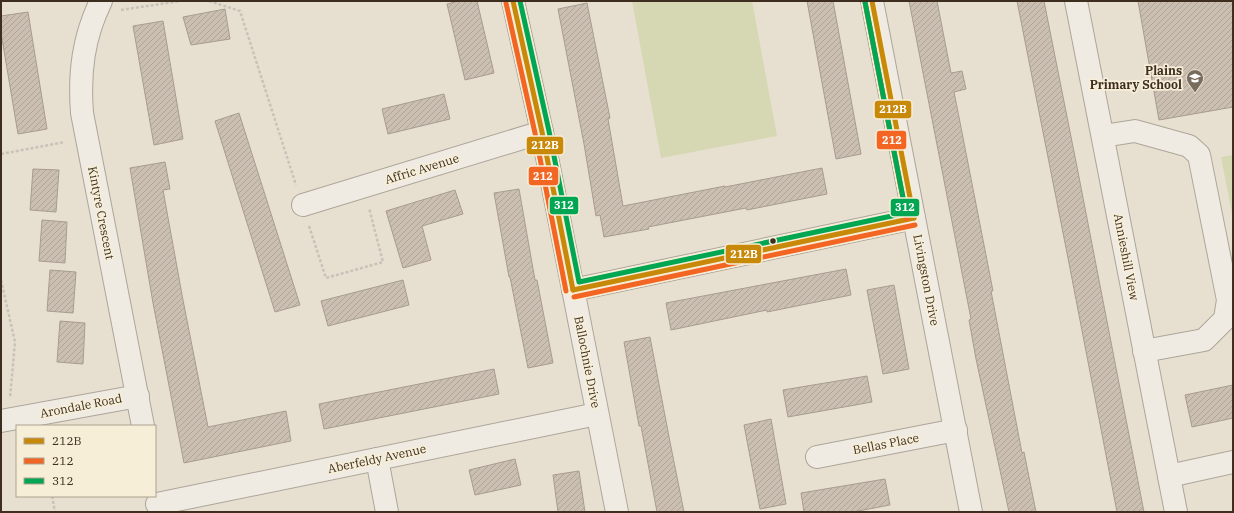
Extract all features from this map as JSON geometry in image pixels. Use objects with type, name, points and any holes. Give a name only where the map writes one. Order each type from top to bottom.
[{"type":"street","name":"Ballochnie Drive","points":[[513,1],[542,132],[617,512]]},
{"type":"street","name":"Livingston Drive","points":[[872,1],[971,512]]},
{"type":"street","name":"Annieshill View","points":[[1076,1],[1176,512]]},
{"type":"street","name":"Kintyre Crescent","points":[[98,7],[87,38],[82,63],[82,113],[143,425]]},
{"type":"street","points":[[1103,136],[1135,131],[1189,146],[1199,155],[1227,293],[1228,300],[1225,319],[1204,340],[1144,351]]},
{"type":"street","name":"Affric Avenue","points":[[302,205],[542,132]]},
{"type":"street","points":[[573,290],[914,218]]},
{"type":"street","name":"Arondale Road","points":[[2,421],[138,396]]},
{"type":"street","name":"Aberfeldy Avenue","points":[[157,502],[598,414]]},
{"type":"street","name":"Bellas Place","points":[[817,457],[956,430]]},
{"type":"street","points":[[377,459],[387,512]]},
{"type":"street","points":[[1169,476],[1233,462]]},
{"type":"path","points":[[98,7],[180,1]]},
{"type":"path","points":[[209,1],[240,11],[326,278],[383,262],[364,186]]},
{"type":"path","points":[[1,154],[86,138]]},
{"type":"path","points":[[1,280],[15,342],[10,399],[2,421]]},
{"type":"path","points":[[52,497],[54,512]]},
{"type":"green space","points":[[632,1],[752,1],[777,136],[661,158]]},
{"type":"green space","points":[[1233,155],[1233,219],[1221,157]]},
{"type":"building","points":[[459,1],[477,1],[494,73],[465,80],[447,4]]},
{"type":"building","points":[[807,1],[833,1],[861,154],[836,159]]},
{"type":"building","points":[[909,1],[937,1],[951,73],[962,71],[966,89],[954,92],[993,291],[991,291],[1022,453],[1024,452],[1036,512],[1009,512],[976,359],[969,320],[971,319]]},
{"type":"building","points":[[1017,1],[1044,1],[1144,512],[1117,512]]},
{"type":"building","points":[[1138,1],[1233,1],[1233,107],[1159,120]]},
{"type":"building","points":[[587,3],[610,118],[608,119],[623,206],[822,168],[827,194],[747,210],[746,208],[604,237],[600,215],[596,216],[558,9]]},
{"type":"building","points":[[225,9],[230,39],[191,45],[183,17]]},
{"type":"building","points":[[28,12],[47,129],[18,134],[1,33],[1,16]]},
{"type":"building","points":[[163,21],[183,139],[154,145],[133,26]]},
{"type":"building","points":[[444,94],[450,119],[388,134],[382,109]]},
{"type":"building","points":[[239,113],[300,305],[275,312],[215,121]]},
{"type":"building","points":[[165,162],[170,189],[163,190],[208,427],[286,411],[291,441],[184,463],[153,303],[130,168]]},
{"type":"building","points":[[33,169],[59,170],[56,212],[30,210]]},
{"type":"building","points":[[519,189],[535,280],[537,280],[553,363],[528,368],[509,277],[494,193]]},
{"type":"building","points":[[455,190],[463,214],[422,226],[431,260],[403,268],[386,211]]},
{"type":"building","points":[[42,220],[67,222],[65,263],[39,261]]},
{"type":"building","points":[[846,269],[851,295],[767,312],[767,310],[671,330],[666,303]]},
{"type":"building","points":[[50,270],[76,272],[73,313],[47,311]]},
{"type":"building","points":[[403,280],[409,305],[328,326],[321,301]]},
{"type":"building","points":[[894,285],[909,369],[883,374],[867,290]]},
{"type":"building","points":[[60,321],[85,323],[83,364],[57,362]]},
{"type":"building","points":[[650,337],[684,512],[657,512],[641,426],[639,426],[624,342]]},
{"type":"building","points":[[494,369],[499,394],[324,429],[319,404]]},
{"type":"building","points":[[867,376],[872,402],[788,417],[783,390]]},
{"type":"building","points":[[1233,385],[1233,418],[1192,427],[1185,395]]},
{"type":"building","points":[[771,419],[786,504],[760,509],[744,425]]},
{"type":"building","points":[[515,459],[521,485],[475,495],[469,470]]},
{"type":"building","points":[[579,471],[585,512],[558,512],[553,475]]},
{"type":"building","points":[[885,479],[890,505],[853,512],[804,512],[801,493]]},
{"type":"transit line","name":"212B","points":[[513,1],[542,132],[573,290]]},
{"type":"transit line","name":"312","points":[[520,1],[549,131],[579,282],[906,213],[865,2]]},
{"type":"transit line","name":"212B","points":[[872,1],[914,218]]},
{"type":"transit line","name":"212","points":[[865,2],[907,219]]},
{"type":"transit line","name":"212","points":[[506,3],[535,133],[566,291]]},
{"type":"transit line","name":"212B","points":[[573,290],[914,218]]},
{"type":"transit line","name":"212","points":[[574,297],[915,225]]},
{"type":"place","name":"Plains Primary School","points":[[1195,93]]}]
